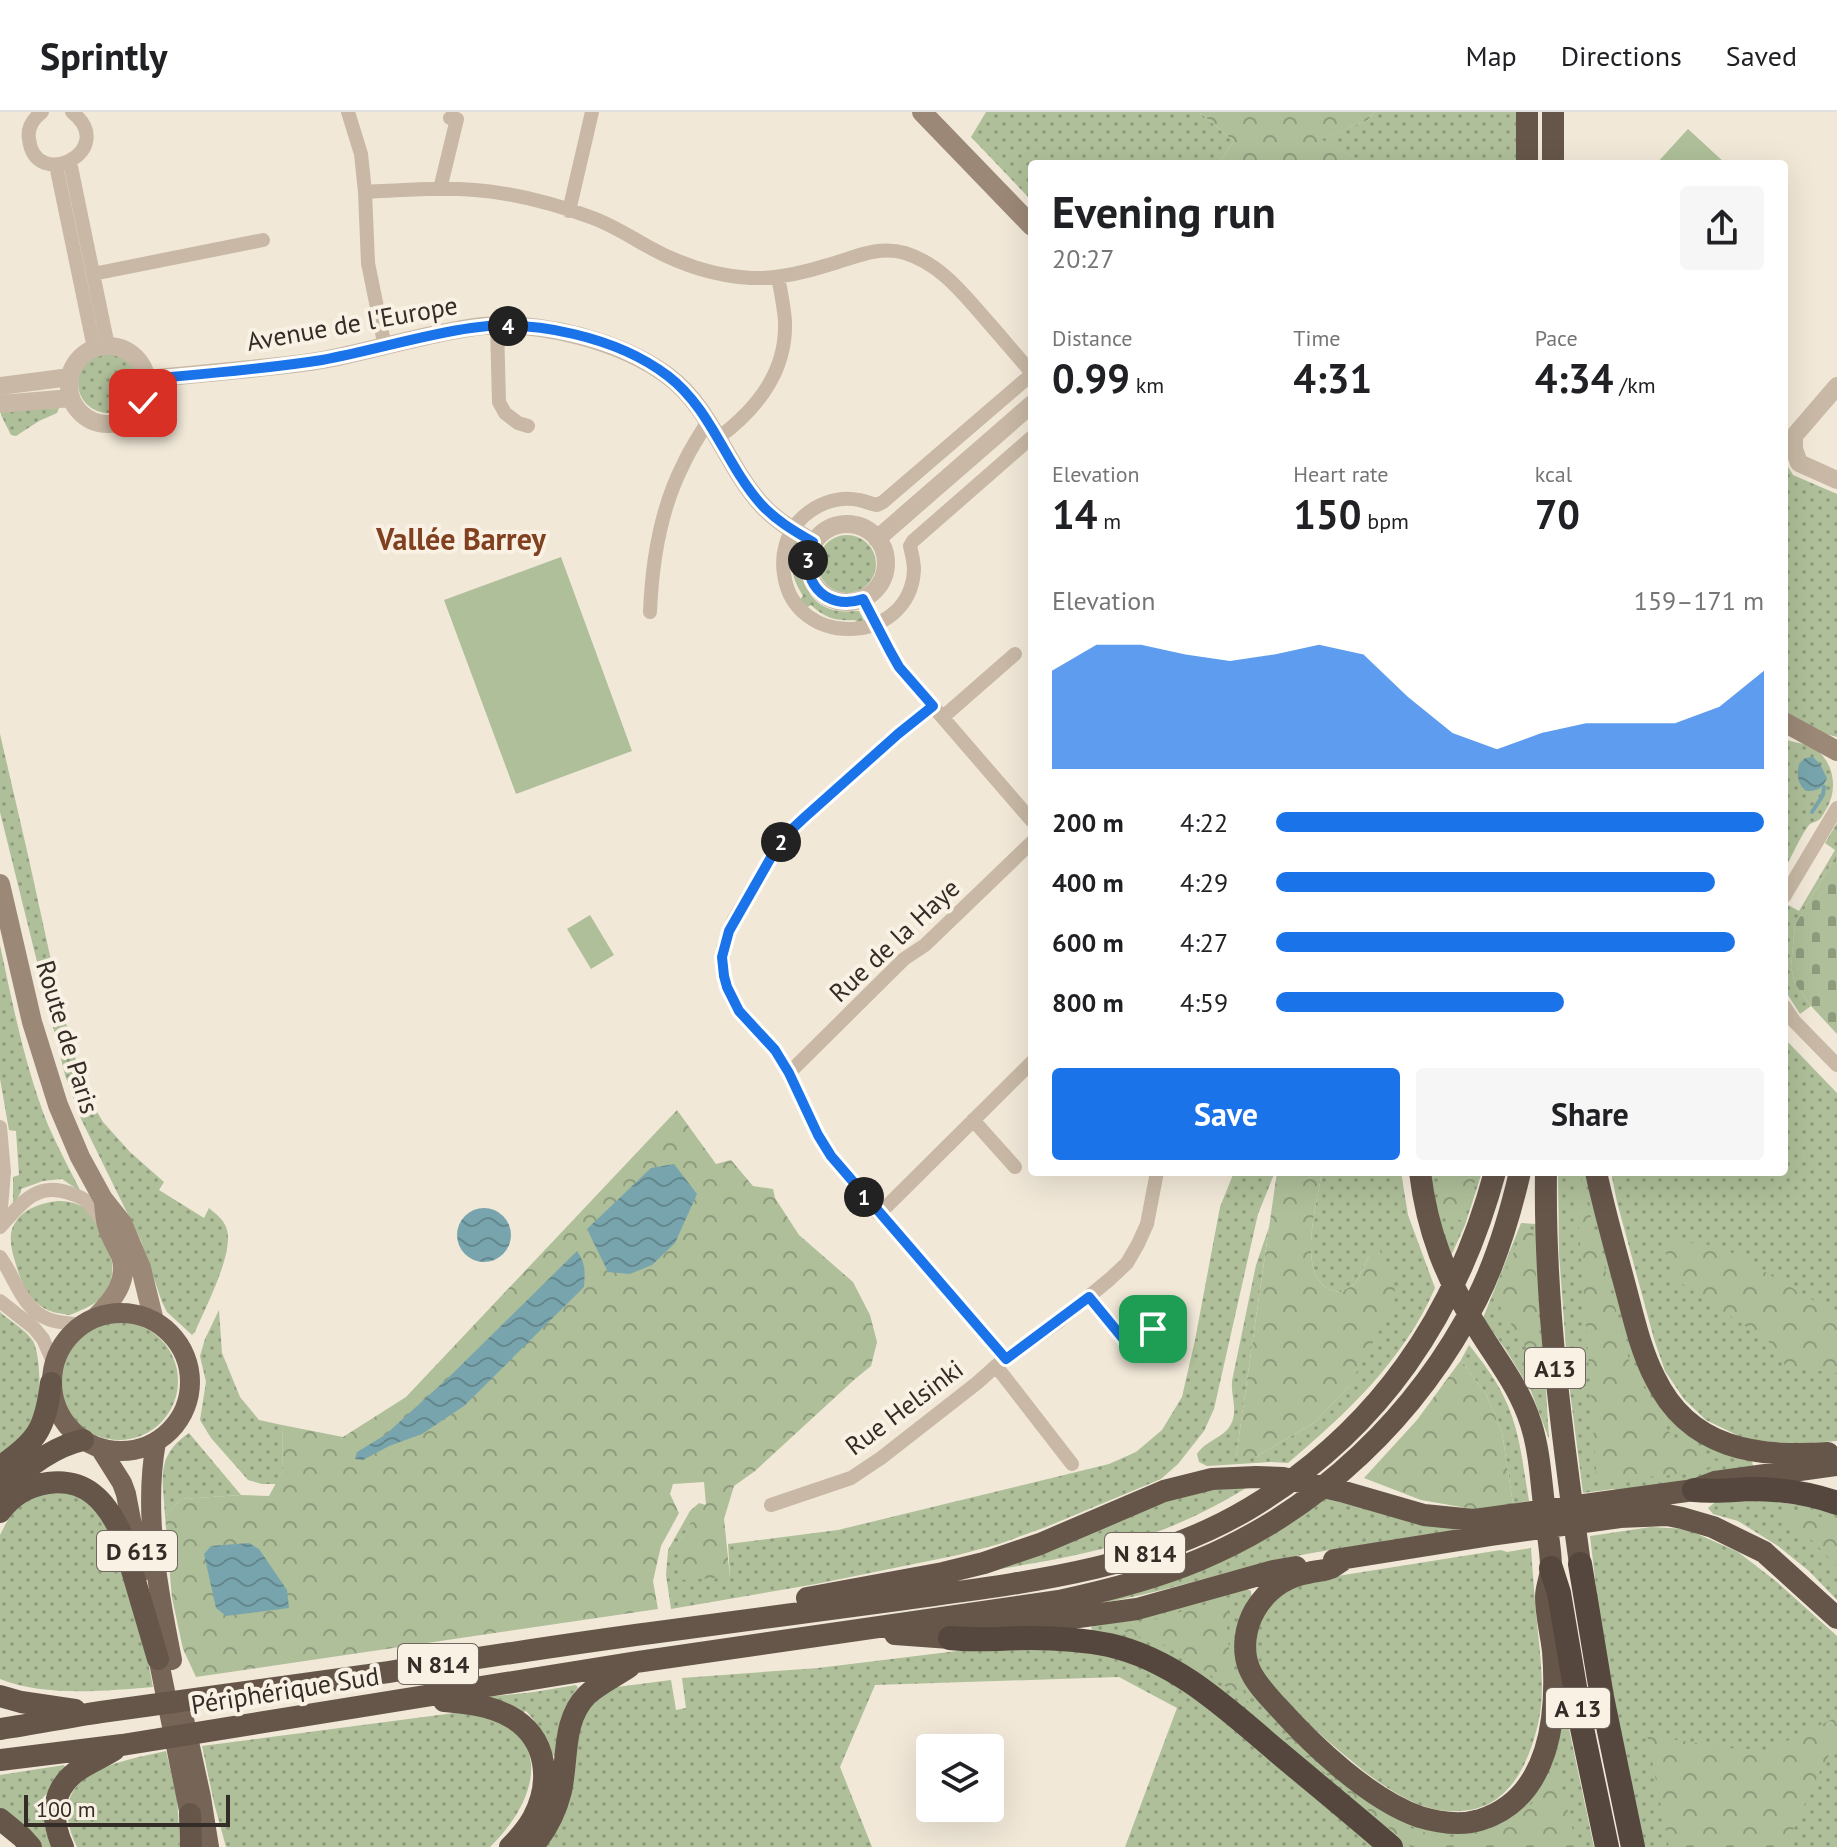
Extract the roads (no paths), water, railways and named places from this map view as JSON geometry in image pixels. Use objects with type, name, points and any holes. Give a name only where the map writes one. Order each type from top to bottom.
[{"type":"highway","points":[[1527,112],[1527,160]]},
{"type":"highway","points":[[1553,112],[1553,160]]},
{"type":"highway","points":[[1346,1558],[1330,1569],[1287,1579],[1266,1596],[1256,1610],[1248,1627],[1245,1647],[1248,1665],[1259,1685],[1296,1727],[1360,1782],[1410,1813],[1446,1823],[1473,1822],[1503,1809],[1526,1789],[1542,1760],[1552,1727],[1555,1703],[1546,1596],[1551,1568],[1538,1453],[1531,1424],[1512,1379],[1458,1298],[1444,1267],[1427,1218],[1421,1176]]},
{"type":"highway","name":"N 814","points":[[744,1621],[1092,1569],[1172,1544],[1248,1509],[1296,1477],[1353,1427],[1406,1366],[1448,1298],[1480,1222],[1494,1176]]},
{"type":"highway","name":"N 814","points":[[864,1630],[1011,1609],[1104,1591],[1177,1568],[1226,1548],[1289,1513],[1350,1465],[1387,1429],[1430,1375],[1477,1298],[1507,1220],[1519,1176]]},
{"type":"highway","name":"A13","points":[[1546,1176],[1545,1218],[1556,1380],[1580,1564]]},
{"type":"highway","points":[[1597,1176],[1640,1339],[1656,1381],[1673,1406],[1696,1427],[1717,1440],[1741,1449],[1778,1455],[1837,1453]]},
{"type":"highway","points":[[0,1467],[30,1444],[38,1433],[48,1409],[52,1373]]},
{"type":"highway","points":[[0,1493],[14,1479],[69,1443],[92,1444]]},
{"type":"highway","name":"N 814","points":[[864,1630],[950,1638],[969,1632],[1137,1609],[1273,1571],[1493,1526],[1619,1509],[1715,1482],[1837,1465]]},
{"type":"highway","name":"N 814","points":[[744,1621],[772,1604],[943,1573],[1012,1555],[1137,1502],[1190,1483],[1212,1479],[1283,1478],[1362,1496],[1424,1515],[1493,1526]]},
{"type":"highway","points":[[0,1512],[23,1490],[35,1485],[61,1481],[86,1488],[96,1496],[115,1519],[121,1533],[165,1658]]},
{"type":"highway","points":[[1694,1490],[1794,1492],[1837,1503]]},
{"type":"highway","name":"N 814","points":[[1619,1509],[1682,1518],[1733,1535],[1764,1552],[1837,1618]]},
{"type":"highway","name":"A 13","points":[[1580,1564],[1602,1697],[1633,1847]]},
{"type":"highway","name":"A 13","points":[[1551,1568],[1559,1593],[1582,1728],[1607,1847]]},
{"type":"highway","name":"Périphérique Sud","points":[[0,1729],[744,1621]]},
{"type":"highway","name":"Périphérique Sud","points":[[0,1760],[122,1745],[637,1662],[864,1630]]},
{"type":"highway","points":[[950,1638],[1078,1641],[1111,1646],[1154,1660],[1222,1704],[1391,1847]]},
{"type":"highway","name":"N 814","points":[[532,1847],[553,1816],[572,1718],[586,1696],[637,1662]]},
{"type":"highway","name":"N 814","points":[[0,1696],[96,1713]]},
{"type":"highway","name":"N 814","points":[[411,1698],[493,1709],[520,1722],[536,1740],[545,1769],[544,1786],[534,1817],[510,1847]]},
{"type":"highway","name":"N 814","points":[[63,1847],[54,1819],[56,1802],[64,1786],[80,1769],[122,1745]]},
{"type":"highway","points":[[193,1804],[194,1847]]},
{"type":"highway","points":[[0,1819],[31,1847]]},
{"type":"main road","points":[[931,116],[1028,222]]},
{"type":"main road","points":[[1788,724],[1837,751]]},
{"type":"main road","name":"Route de Paris","points":[[0,884],[32,1022],[58,1105],[80,1157],[103,1199],[122,1223],[141,1268],[154,1321]]},
{"type":"main road","name":"Route de Paris","points":[[89,1321],[120,1288],[123,1273],[122,1259],[107,1227],[103,1199]]},
{"type":"main road","points":[[120,1312],[154,1321],[175,1338],[187,1361],[190,1383],[184,1412],[171,1430],[156,1442],[138,1449],[119,1451],[92,1444],[63,1421],[57,1410],[52,1373],[64,1341],[89,1321],[120,1312]]},
{"type":"main road","name":"D 613","points":[[156,1442],[152,1494],[165,1658]]},
{"type":"main road","name":"D 613","points":[[92,1444],[122,1483],[126,1494],[165,1658],[193,1804],[209,1847]]},
{"type":"street","points":[[31,115],[28,134],[30,147],[43,162],[63,164],[83,149],[86,137],[84,125],[72,112]]},
{"type":"street","points":[[348,112],[361,154],[368,263],[385,347]]},
{"type":"street","points":[[569,211],[592,112]]},
{"type":"street","points":[[440,189],[457,119],[450,118]]},
{"type":"street","points":[[63,164],[93,274],[101,347]]},
{"type":"street","points":[[63,164],[101,347]]},
{"type":"street","points":[[365,192],[440,189],[529,198],[609,225],[663,254],[726,276],[778,277],[833,264],[863,253],[905,253],[947,277],[1028,368]]},
{"type":"street","points":[[93,274],[263,240]]},
{"type":"street","points":[[718,438],[755,406],[769,387],[778,367],[785,333],[778,277]]},
{"type":"street","points":[[497,326],[499,402],[505,413],[528,426]]},
{"type":"street","name":"Avenue de l'Europe","points":[[147,379],[301,363],[469,328],[497,326],[571,333],[623,351],[673,380],[691,397],[759,501],[774,517],[813,542]]},
{"type":"street","points":[[101,347],[124,349],[137,358],[147,379],[146,395],[139,410],[113,424],[99,423],[85,417],[69,391],[76,362],[87,352],[101,347]]},
{"type":"street","points":[[1028,376],[877,505],[850,499],[826,502],[805,514],[792,530],[786,544],[783,568],[789,592],[803,612],[835,629],[859,630],[892,614],[907,596],[914,572],[910,546],[1028,440]]},
{"type":"street","points":[[0,386],[70,377]]},
{"type":"street","points":[[1828,477],[1799,463],[1794,436],[1837,386]]},
{"type":"street","points":[[0,404],[71,398]]},
{"type":"street","points":[[877,539],[1028,407]]},
{"type":"street","points":[[650,612],[654,565],[664,514],[683,464],[708,421]]},
{"type":"street","points":[[908,479],[940,516]]},
{"type":"street","points":[[844,524],[859,526],[877,539],[885,554],[885,572],[877,588],[854,602],[834,601],[817,589],[808,571],[807,561],[813,542],[823,531],[844,524]]},
{"type":"street","points":[[863,599],[899,667],[1028,816]]},
{"type":"street","points":[[943,717],[1015,654]]},
{"type":"street","points":[[933,706],[791,830],[774,852],[729,931],[722,957],[724,976],[739,1011],[775,1050],[789,1073],[831,1156],[1001,1363],[1072,1464]]},
{"type":"street","points":[[1788,890],[1837,808]]},
{"type":"street","name":"Rue de la Haye","points":[[789,1073],[904,959],[925,945],[1028,846]]},
{"type":"street","points":[[1788,1012],[1837,1065]]},
{"type":"street","points":[[879,1214],[1028,1066]]},
{"type":"street","points":[[973,1120],[1015,1167]]},
{"type":"street","points":[[0,1127],[4,1172],[0,1219]]},
{"type":"street","name":"Rue Helsinki","points":[[771,1505],[851,1478],[1089,1297],[1127,1263],[1138,1244],[1147,1224],[1156,1176]]},
{"type":"street","points":[[0,1227],[29,1198],[40,1191],[53,1189],[85,1199],[107,1227]]},
{"type":"street","points":[[0,1257],[35,1312],[48,1319],[89,1321]]},
{"type":"street","points":[[1089,1297],[1130,1347],[1153,1329]]},
{"type":"street","points":[[0,1301],[43,1339],[52,1373]]},
{"type":"water","points":[[1813,757],[1827,778],[1819,789],[1806,791],[1798,779],[1799,764],[1805,758]]},
{"type":"water","points":[[674,1164],[697,1194],[675,1243],[652,1265],[630,1274],[608,1272],[587,1229],[651,1168]]},
{"type":"water","points":[[484,1208],[503,1216],[511,1235],[503,1254],[484,1262],[465,1254],[457,1235],[465,1216]]},
{"type":"water","points":[[577,1251],[584,1268],[584,1287],[464,1406],[422,1434],[363,1460],[355,1459],[357,1452],[385,1435],[448,1378]]},
{"type":"water","points":[[249,1543],[259,1549],[287,1590],[289,1608],[226,1616],[216,1608],[204,1554],[211,1546]]},
{"type":"waterway","points":[[1812,812],[1823,795],[1824,787]]},
{"type":"district","name":"Vallée Barrey","points":[[461,538]]}]
